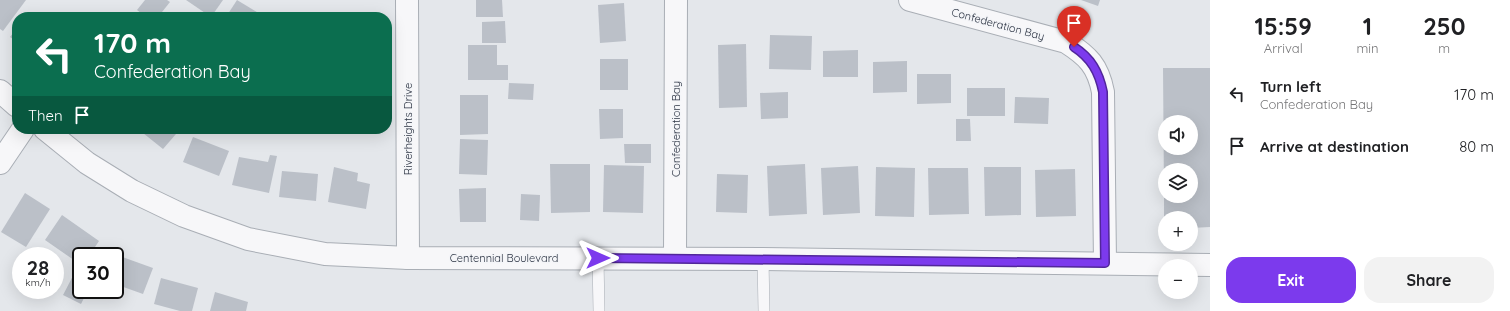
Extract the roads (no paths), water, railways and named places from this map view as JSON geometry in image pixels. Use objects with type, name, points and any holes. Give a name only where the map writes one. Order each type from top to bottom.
[{"type":"street","name":"Riverheights Drive","points":[[407,0],[408,258]]},
{"type":"street","name":"Confederation Bay","points":[[675,258],[676,0]]},
{"type":"street","name":"Confederation Bay","points":[[910,0],[1066,42],[1081,52],[1093,65],[1100,77],[1103,99],[1105,263]]},
{"type":"street","points":[[0,91],[12,102]]},
{"type":"street","points":[[0,163],[20,134]]},
{"type":"street","name":"Centennial Boulevard","points":[[51,134],[87,163],[132,191],[184,216],[240,236],[325,254],[408,258],[675,258],[1210,265]]},
{"type":"lane","points":[[598,258],[598,311]]},
{"type":"lane","points":[[763,259],[764,311]]}]
